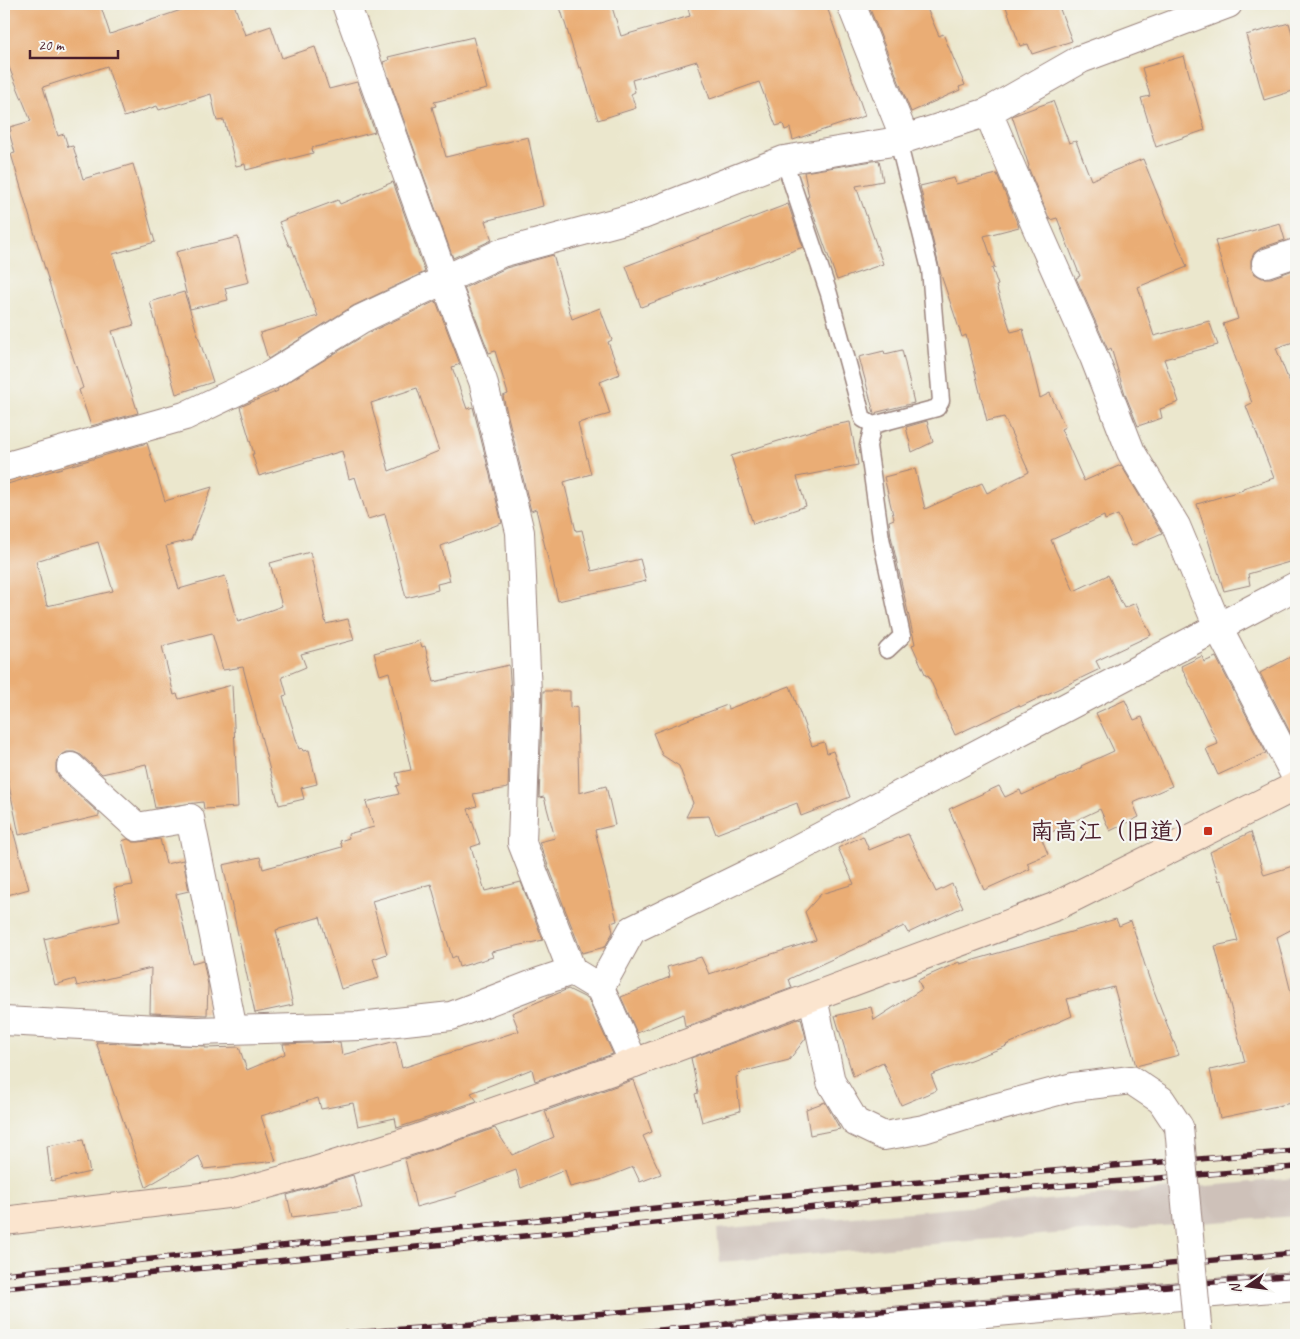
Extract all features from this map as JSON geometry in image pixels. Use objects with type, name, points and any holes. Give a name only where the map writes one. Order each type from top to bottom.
[{"type":"street","points":[[346,4],[482,381],[520,532],[526,694],[522,843],[572,972],[600,988],[634,1063]]},
{"type":"street","points":[[851,4],[901,140]]},
{"type":"street","points":[[4,467],[185,416],[271,375],[361,318],[501,253],[643,215],[784,160],[901,140],[988,112],[1081,59],[1228,4]]},
{"type":"street","points":[[988,112],[1035,224],[1094,356],[1131,452],[1176,526],[1218,627],[1296,777]]},
{"type":"street","points":[[1266,264],[1296,253]]},
{"type":"street","points":[[600,988],[632,930],[776,860],[1296,586]]},
{"type":"street","points":[[71,767],[138,827],[190,818],[233,1030]]},
{"type":"street","points":[[4,1222],[235,1193],[308,1173],[420,1138],[813,998],[1054,907],[1296,786]]},
{"type":"street","points":[[4,1022],[197,1030],[360,1026],[450,1016],[539,982],[572,972]]},
{"type":"street","points":[[813,998],[831,1082],[855,1122],[884,1136],[924,1129],[1073,1087],[1131,1080],[1161,1100],[1179,1127],[1198,1335]]},
{"type":"street","points":[[732,1335],[1296,1286]]},
{"type":"lane","points":[[784,160],[829,294],[863,419],[873,425],[937,408],[941,401],[930,269],[901,140]]},
{"type":"lane","points":[[873,425],[868,446],[880,538],[902,636],[887,650]]},
{"type":"shaded area","points":[[1296,1178],[1296,1216],[720,1262],[717,1229]]},
{"type":"building","points":[[4,4],[100,4],[110,34],[199,4],[234,4],[245,35],[271,26],[282,58],[315,47],[329,89],[357,82],[375,132],[312,148],[313,153],[246,170],[245,164],[236,166],[224,120],[217,121],[211,94],[159,110],[157,106],[124,117],[107,66],[43,87],[58,136],[64,134],[68,147],[73,146],[83,179],[133,164],[155,242],[113,254],[134,325],[112,331],[138,413],[91,426],[79,390],[83,388],[54,299],[11,154],[15,153],[9,132],[11,131],[10,127],[31,121],[4,55]]},
{"type":"building","points":[[559,4],[611,4],[621,36],[690,16],[687,4],[826,4],[865,116],[793,140],[790,128],[785,130],[783,124],[776,126],[759,82],[710,99],[697,61],[632,80],[635,92],[631,94],[636,108],[598,120]]},
{"type":"building","points":[[868,4],[925,4],[939,36],[943,34],[965,85],[959,87],[960,90],[911,112]]},
{"type":"building","points":[[1005,4],[1058,4],[1072,41],[1032,54],[1028,44],[1020,46]]},
{"type":"building","points":[[1289,23],[1296,47],[1296,90],[1264,100],[1246,35]]},
{"type":"building","points":[[473,37],[487,89],[434,102],[436,106],[432,107],[446,157],[528,137],[543,206],[485,221],[492,240],[453,258],[383,62],[389,60],[388,57]]},
{"type":"building","points":[[1184,56],[1205,130],[1156,147],[1141,98],[1150,96],[1142,68]]},
{"type":"building","points":[[1053,101],[1069,143],[1076,141],[1091,180],[1143,159],[1187,267],[1138,287],[1154,336],[1209,321],[1218,345],[1164,359],[1179,402],[1160,409],[1162,418],[1138,426],[1125,394],[1111,348],[1108,350],[1076,278],[1080,276],[1057,218],[1050,220],[1028,167],[1012,116]]},
{"type":"building","points":[[879,160],[883,181],[856,186],[883,264],[837,280],[807,197],[809,197],[804,172]]},
{"type":"building","points":[[997,174],[1019,227],[984,236],[995,268],[992,268],[998,285],[996,286],[1011,332],[1023,329],[1040,398],[1050,393],[1065,427],[1061,429],[1084,481],[1121,465],[1162,533],[1132,546],[1118,515],[1105,520],[1104,516],[1051,540],[1074,591],[1108,575],[1124,608],[1136,603],[1151,635],[1096,661],[1100,669],[955,735],[928,675],[926,676],[912,645],[915,644],[891,536],[889,521],[894,519],[884,477],[915,469],[925,509],[982,483],[987,493],[1029,472],[1004,417],[987,421],[966,335],[962,337],[941,275],[920,186],[954,178],[956,184]]},
{"type":"building","points":[[393,182],[425,272],[353,306],[268,359],[260,333],[318,316],[291,246],[289,246],[279,222],[338,200],[340,204]]},
{"type":"building","points":[[788,204],[803,247],[641,307],[626,266]]},
{"type":"building","points":[[1280,223],[1285,240],[1261,248],[1254,253],[1251,260],[1251,268],[1255,274],[1262,278],[1271,278],[1293,270],[1296,281],[1296,341],[1276,348],[1296,399],[1296,560],[1248,574],[1250,585],[1224,591],[1197,504],[1274,478],[1246,406],[1252,403],[1223,324],[1238,319],[1215,241]]},
{"type":"building","points":[[238,237],[249,282],[225,288],[228,300],[190,309],[176,252]]},
{"type":"building","points":[[553,255],[572,319],[600,308],[612,340],[608,342],[620,374],[600,382],[610,414],[578,423],[591,474],[564,482],[576,531],[582,530],[592,571],[640,559],[646,581],[558,601],[536,509],[531,511],[503,396],[508,394],[495,351],[489,353],[464,288],[506,268]]},
{"type":"building","points":[[184,292],[213,382],[176,394],[150,302]]},
{"type":"building","points":[[436,301],[460,364],[452,367],[467,409],[473,407],[502,523],[441,546],[450,581],[437,584],[438,590],[406,598],[385,514],[368,519],[355,477],[349,479],[342,451],[259,476],[240,407],[278,391],[277,389],[368,333]],"holes":[[[417,388],[439,451],[389,471],[371,403]]]},
{"type":"building","points":[[902,350],[914,403],[874,413],[859,357],[884,351],[885,354]]},
{"type":"building","points":[[927,421],[933,442],[912,452],[906,427]]},
{"type":"building","points":[[850,422],[858,465],[797,477],[806,506],[753,524],[731,456],[823,427]]},
{"type":"building","points":[[147,443],[165,501],[212,487],[191,540],[166,546],[179,589],[225,576],[238,622],[282,606],[270,563],[310,552],[326,624],[348,619],[354,640],[301,654],[306,667],[282,677],[287,695],[283,696],[299,749],[302,748],[303,751],[309,750],[317,784],[301,788],[304,799],[279,805],[243,667],[223,670],[212,633],[162,646],[174,695],[177,694],[179,699],[232,685],[238,807],[204,809],[203,802],[155,808],[146,764],[102,774],[81,755],[67,752],[60,756],[56,763],[56,772],[60,779],[99,813],[99,816],[19,835],[4,761],[4,485]],"holes":[[[98,542],[113,591],[47,606],[36,561]]]},
{"type":"building","points":[[420,641],[422,647],[425,646],[434,682],[509,665],[511,694],[508,788],[473,794],[477,806],[468,809],[480,844],[471,847],[485,891],[521,882],[543,940],[491,952],[493,957],[459,967],[456,956],[452,958],[431,884],[372,901],[387,954],[373,959],[379,978],[341,989],[320,917],[276,930],[293,1005],[255,1013],[223,865],[260,857],[263,869],[342,847],[340,841],[349,838],[348,834],[374,827],[366,802],[399,794],[396,786],[399,785],[396,773],[411,770],[389,672],[380,675],[374,653]]},
{"type":"building","points":[[1296,654],[1296,739],[1294,740],[1260,673]]},
{"type":"building","points":[[1202,656],[1204,662],[1216,657],[1266,753],[1218,775],[1206,749],[1218,744],[1181,666]]},
{"type":"building","points":[[790,686],[812,746],[824,742],[827,753],[833,751],[850,797],[801,816],[797,803],[716,834],[709,816],[686,817],[693,803],[679,766],[662,755],[653,733],[727,705],[728,709]]},
{"type":"building","points":[[543,691],[570,691],[570,708],[577,706],[579,793],[606,786],[615,825],[595,830],[617,921],[611,923],[613,932],[605,947],[582,953],[539,842],[555,838],[544,797],[539,798]]},
{"type":"building","points":[[1125,700],[1134,720],[1142,717],[1172,786],[1133,803],[1139,817],[1110,831],[1100,809],[1041,837],[1048,854],[1027,863],[1030,869],[984,890],[949,809],[999,786],[1005,797],[1020,790],[1022,795],[1082,768],[1081,766],[1114,751],[1096,713]]},
{"type":"building","points":[[11,823],[29,889],[4,896],[4,824]]},
{"type":"building","points":[[1251,832],[1264,875],[1296,865],[1296,927],[1277,937],[1296,1012],[1296,1102],[1220,1118],[1210,1070],[1245,1062],[1215,946],[1238,941],[1221,880],[1219,881],[1210,852]]},
{"type":"building","points":[[908,834],[936,892],[952,884],[963,907],[908,933],[904,926],[789,979],[792,988],[685,1027],[683,1014],[637,1033],[621,997],[670,977],[667,967],[701,957],[709,974],[816,940],[805,912],[821,894],[854,884],[838,848],[863,836],[869,850]]},
{"type":"building","points":[[128,839],[133,842],[139,842],[160,839],[166,864],[183,860],[189,891],[176,894],[192,963],[203,960],[208,985],[207,1015],[150,1013],[151,968],[77,986],[75,979],[55,985],[44,939],[120,921],[114,888],[133,885],[122,841]]},
{"type":"building","points":[[1116,919],[1119,926],[1131,921],[1149,978],[1179,1055],[1136,1066],[1114,987],[1067,999],[1072,1016],[1007,1046],[931,1075],[937,1090],[901,1105],[883,1062],[853,1076],[835,1016],[871,1007],[874,1020],[922,989],[918,980],[959,962],[960,964]]},
{"type":"building","points":[[568,989],[588,999],[613,1054],[535,1081],[532,1069],[471,1093],[477,1101],[397,1128],[395,1118],[358,1126],[353,1103],[321,1109],[318,1098],[261,1116],[276,1161],[204,1169],[199,1156],[146,1187],[96,1042],[205,1046],[205,1048],[239,1047],[247,1070],[285,1054],[283,1044],[340,1042],[342,1055],[396,1041],[402,1068],[519,1031],[512,1013]]},
{"type":"building","points":[[801,1018],[806,1038],[789,1060],[738,1073],[739,1076],[736,1077],[740,1111],[702,1122],[695,1094],[698,1093],[691,1058]]},
{"type":"building","points":[[633,1080],[652,1132],[643,1136],[661,1174],[640,1182],[633,1167],[600,1180],[570,1187],[565,1170],[521,1188],[516,1170],[455,1193],[456,1196],[416,1207],[405,1159],[495,1128],[512,1155],[554,1137],[545,1111]]},
{"type":"building","points":[[825,1102],[840,1129],[810,1135],[806,1109]]},
{"type":"building","points":[[83,1140],[90,1172],[51,1181],[47,1146]]},
{"type":"building","points":[[353,1175],[362,1208],[292,1217],[287,1195]]},
{"type":"railway","points":[[4,1274],[884,1185],[1296,1151]]},
{"type":"railway","points":[[4,1288],[886,1200],[1296,1167]]},
{"type":"railway","points":[[321,1335],[515,1321],[1296,1253]]},
{"type":"railway","points":[[602,1335],[1296,1275]]},
{"type":"place","name":"南高江（旧道）","points":[[1208,831]]}]
